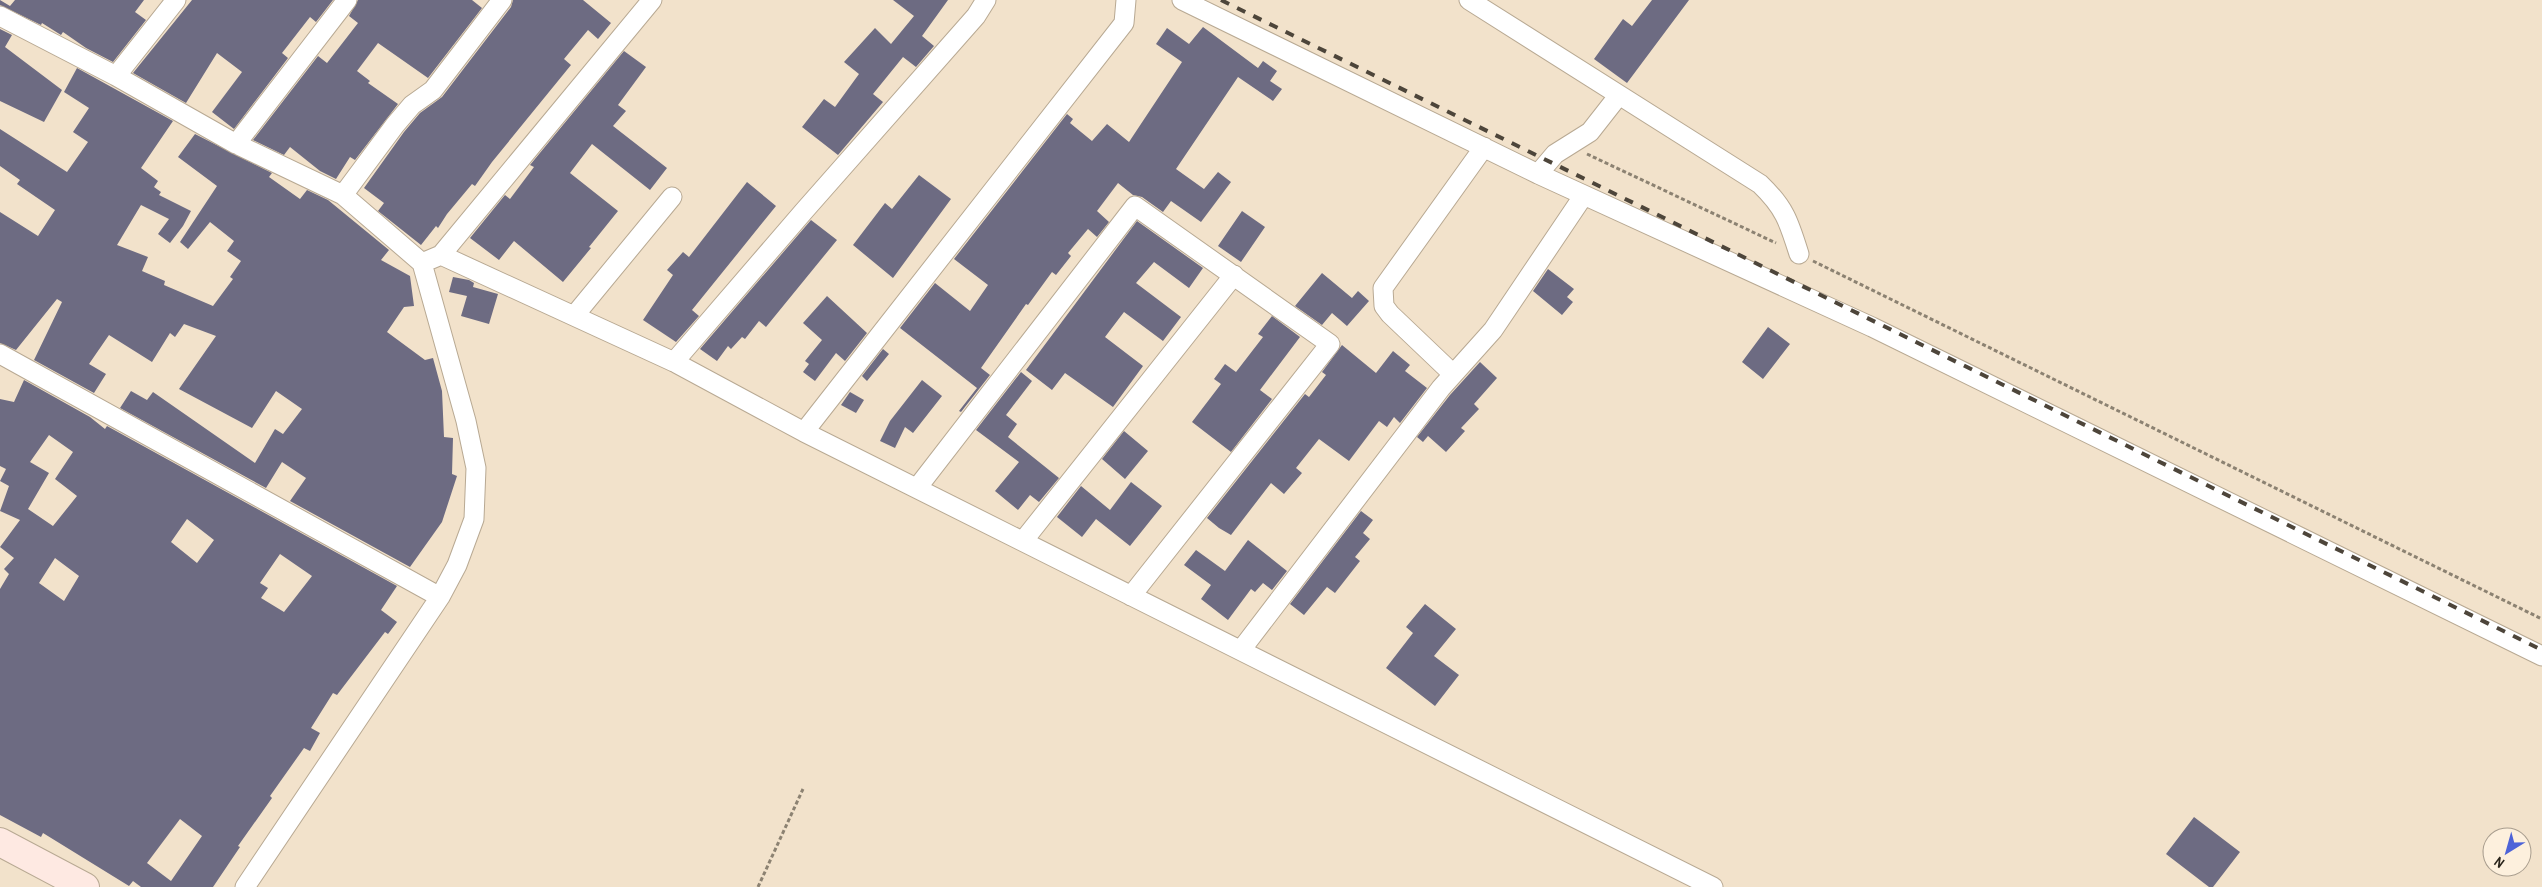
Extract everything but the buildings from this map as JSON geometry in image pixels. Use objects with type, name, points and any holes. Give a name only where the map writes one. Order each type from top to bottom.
[{"type":"street","points":[[116,76],[176,0]]},
{"type":"street","points":[[236,144],[348,0]]},
{"type":"street","points":[[343,196],[395,125],[412,105],[433,90],[502,0]]},
{"type":"street","points":[[422,263],[441,255],[652,0]]},
{"type":"street","points":[[674,362],[976,16],[986,0]]},
{"type":"street","points":[[804,432],[1124,23],[1126,0]]},
{"type":"street","points":[[1182,0],[1584,196],[1872,327],[2542,656]]},
{"type":"street","points":[[1469,0],[1760,184],[1786,214],[1799,254]]},
{"type":"street","points":[[0,16],[116,76],[236,144],[343,196],[422,263],[476,468],[474,519],[457,565],[440,597],[245,887]]},
{"type":"street","points":[[1538,174],[1555,154],[1590,132],[1619,95]]},
{"type":"street","points":[[1453,374],[1390,314],[1384,306],[1383,288],[1484,147]]},
{"type":"street","points":[[1241,650],[1453,374],[1510,308],[1584,196]]},
{"type":"street","points":[[574,316],[672,197]]},
{"type":"street","points":[[917,488],[1135,206],[1330,344],[1131,596]]},
{"type":"street","points":[[441,255],[674,362],[804,432],[1713,887]]},
{"type":"street","points":[[1022,541],[1234,275]]},
{"type":"street","points":[[0,354],[440,597]]},
{"type":"street","points":[[0,842],[85,887]]},
{"type":"path","points":[[1570,146],[1799,254],[2542,619]]},
{"type":"path","points":[[758,887],[803,789]]},
{"type":"railway","points":[[1221,0],[2542,650]]}]
